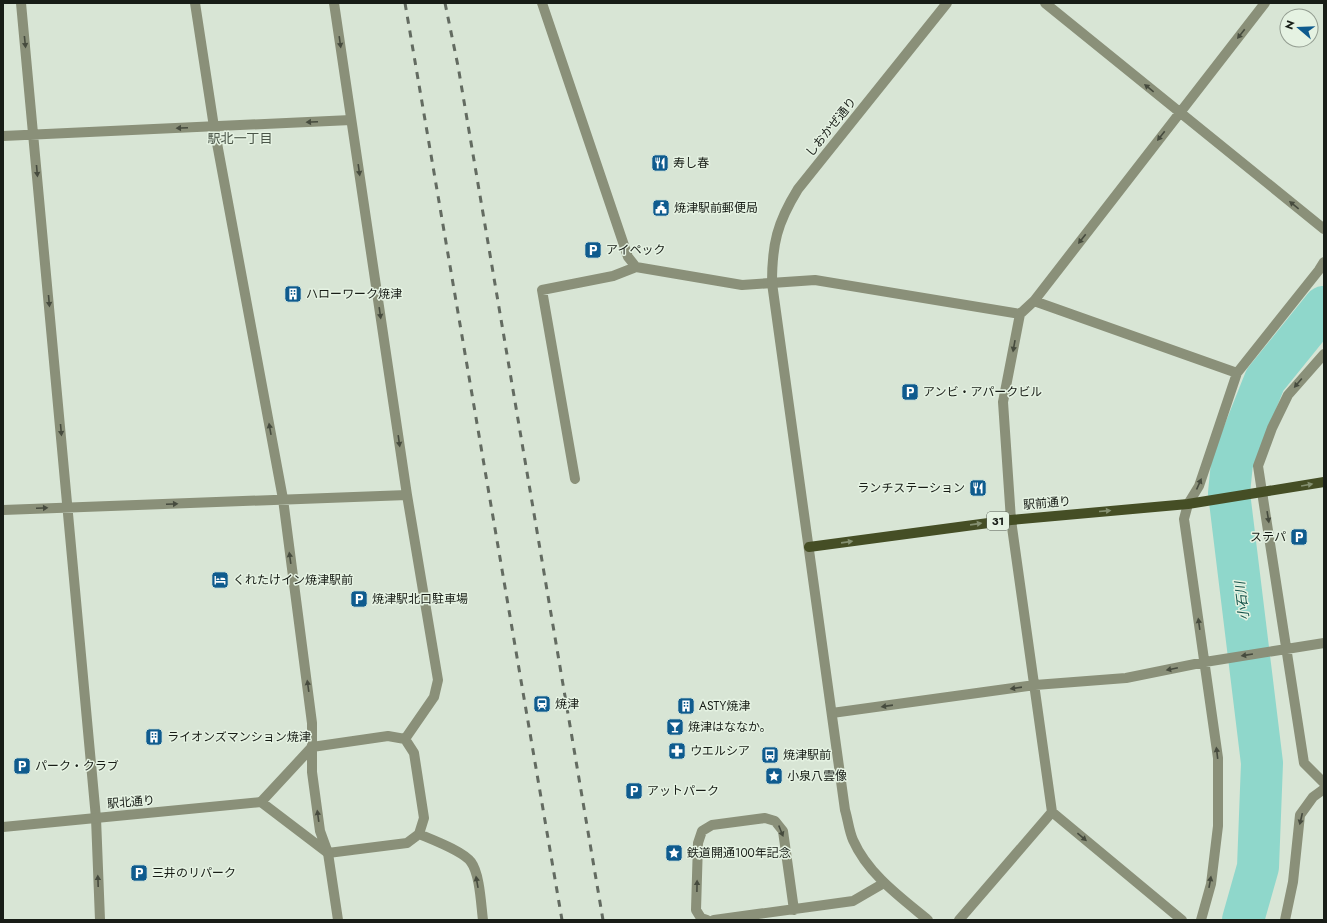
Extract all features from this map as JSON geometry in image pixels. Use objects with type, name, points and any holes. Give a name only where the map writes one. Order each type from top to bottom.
[{"type":"main road","name":"31","points":[[1263,493],[1324,482]]},
{"type":"main road","name":"駅前通り","points":[[809,547],[1011,520],[1188,504],[1263,493]]},
{"type":"street","points":[[21,3],[96,818],[100,920]]},
{"type":"street","points":[[195,3],[214,127],[283,499],[312,723],[312,772],[320,831],[328,853],[338,920]]},
{"type":"street","points":[[334,3],[407,495],[438,680],[434,697],[405,739]]},
{"type":"street","points":[[542,3],[628,257],[636,267]]},
{"type":"street","name":"しおかぜ通り","points":[[928,920],[884,883],[866,862],[853,840],[845,810],[772,283],[773,247],[776,233],[782,218],[798,189],[947,3]]},
{"type":"street","points":[[1045,3],[1324,229]]},
{"type":"street","points":[[1182,920],[1052,812],[1011,520],[1003,402],[1020,314],[1034,301],[1265,3]]},
{"type":"street","points":[[3,136],[351,120]]},
{"type":"street","points":[[1201,920],[1211,884],[1218,826],[1218,758],[1184,519],[1188,504],[1199,486],[1237,373],[1324,262]]},
{"type":"street","points":[[575,479],[542,290],[613,276],[636,267],[742,285],[815,280],[1020,314]]},
{"type":"street","points":[[1034,301],[1237,373]]},
{"type":"street","points":[[1324,354],[1288,395],[1272,428],[1258,466],[1304,763],[1324,783]]},
{"type":"street","points":[[3,510],[407,495]]},
{"type":"street","points":[[832,714],[1035,685],[1126,678],[1205,662],[1324,643]]},
{"type":"street","points":[[388,736],[405,739],[414,753],[424,818],[419,834],[406,842],[328,853],[261,802],[312,747],[388,736]]},
{"type":"street","points":[[1284,920],[1293,882],[1300,815],[1313,797],[1324,789]]},
{"type":"street","name":"駅北通り","points":[[3,827],[261,802]]},
{"type":"street","points":[[959,920],[1052,812]]},
{"type":"street","points":[[703,919],[696,910],[698,843],[702,831],[712,825],[764,818],[775,821],[783,831],[794,910]]},
{"type":"street","points":[[419,834],[457,852],[470,861],[476,876],[483,920]]},
{"type":"street","points":[[714,920],[853,901],[884,883]]},
{"type":"waterway","name":"小石川","points":[[1243,920],[1258,867],[1262,763],[1229,493],[1232,463],[1265,380],[1324,307]]},
{"type":"railway","points":[[405,3],[562,920]]},
{"type":"railway","points":[[445,3],[458,66],[603,920]]},
{"type":"place","name":"寿し春","points":[[660,163]]},
{"type":"place","name":"焼津駅前郵便局","points":[[661,208]]},
{"type":"place","name":"アイペック","points":[[593,250]]},
{"type":"place","name":"ハローワーク焼津","points":[[293,294]]},
{"type":"place","name":"アンビ・アパークビル","points":[[910,392]]},
{"type":"place","name":"ランチステーション","points":[[978,488]]},
{"type":"place","name":"ステパ","points":[[1299,537]]},
{"type":"place","name":"くれたけイン焼津駅前","points":[[220,580]]},
{"type":"place","name":"焼津駅北口駐車場","points":[[359,599]]},
{"type":"place","name":"焼津","points":[[542,704]]},
{"type":"place","name":"ASTY焼津","points":[[686,706]]},
{"type":"place","name":"焼津はななか。","points":[[675,727]]},
{"type":"place","name":"ライオンズマンション焼津","points":[[154,737]]},
{"type":"place","name":"ウエルシア","points":[[677,751]]},
{"type":"place","name":"焼津駅前","points":[[770,755]]},
{"type":"place","name":"パーク・クラブ","points":[[22,766]]},
{"type":"place","name":"小泉八雲像","points":[[774,776]]},
{"type":"place","name":"アットパーク","points":[[634,791]]},
{"type":"place","name":"鉄道開通100年記念","points":[[674,853]]},
{"type":"place","name":"三井のリパーク","points":[[139,873]]},
{"type":"district","name":"駅北一丁目","points":[[240,138]]}]
